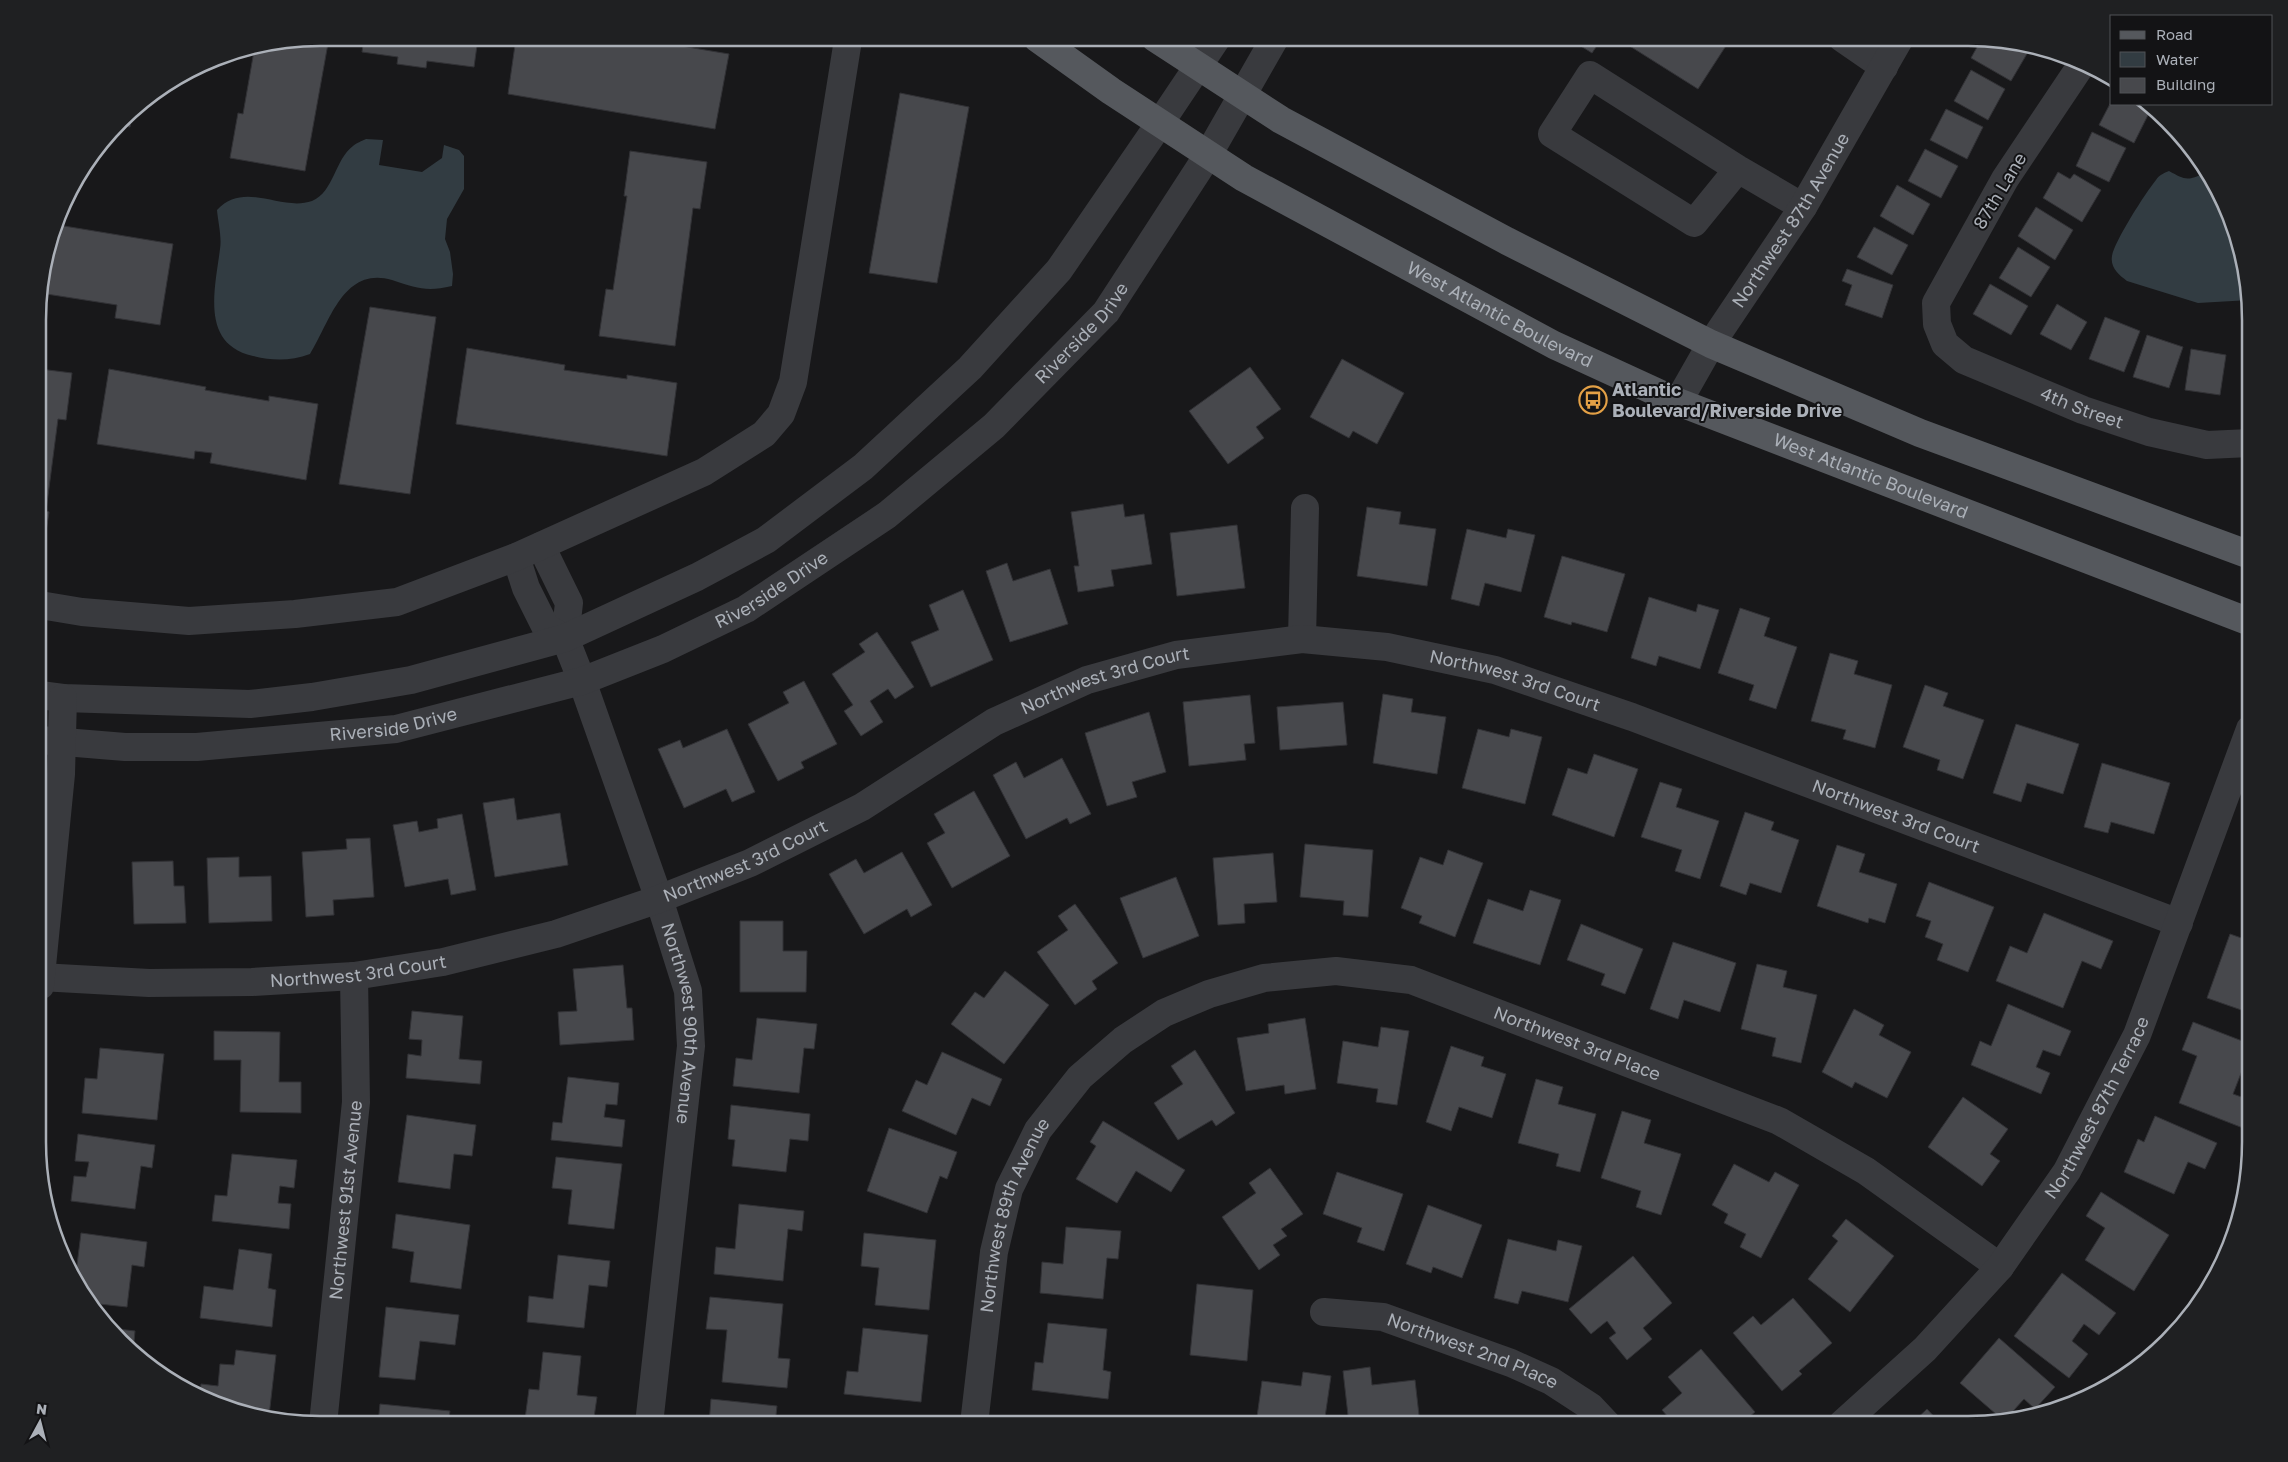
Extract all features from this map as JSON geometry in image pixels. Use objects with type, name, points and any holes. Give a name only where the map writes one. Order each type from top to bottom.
[{"type":"main road","name":"West Atlantic Boulevard","points":[[1049,46],[1244,178],[1554,345],[1678,402],[2242,619]]},
{"type":"main road","points":[[1167,46],[1282,120],[1507,241],[1711,344],[1920,433],[2242,553]]},
{"type":"street","points":[[46,607],[82,612],[189,621],[295,614],[396,602],[516,557],[704,472],[764,434],[781,414],[794,373],[847,46]]},
{"type":"street","points":[[46,921],[61,774],[51,742],[51,697],[250,704],[411,680],[564,638],[697,577],[766,540],[863,467],[970,368],[1059,270],[1212,46]]},
{"type":"street","name":"Riverside Drive","points":[[51,742],[125,747],[197,747],[396,729],[582,681],[663,649],[746,609],[888,515],[994,426],[1106,312],[1208,155],[1271,46]]},
{"type":"street","points":[[1854,46],[1884,67]]},
{"type":"street","name":"Northwest 87th Avenue","points":[[1678,402],[1711,344],[1803,207],[1896,46]]},
{"type":"street","name":"87th Lane","points":[[1937,324],[1936,303],[2005,178],[2078,69]]},
{"type":"street","points":[[1738,169],[1694,223],[1552,134],[1590,75],[1738,169],[1803,207]]},
{"type":"street","name":"4th Street","points":[[1937,324],[1945,344],[1964,360],[2083,410],[2149,432],[2207,445],[2242,443]]},
{"type":"street","points":[[1302,639],[1305,508]]},
{"type":"street","points":[[541,546],[569,603],[564,638]]},
{"type":"street","points":[[516,557],[526,588],[546,628],[564,638]]},
{"type":"street","name":"Northwest 90th Avenue","points":[[564,638],[582,681],[659,899],[688,990],[691,1046],[650,1416]]},
{"type":"street","name":"Northwest 3rd Court","points":[[46,980],[149,983],[252,982],[354,976],[443,962],[546,937],[659,899],[750,863],[862,807],[994,722],[1087,680],[1176,656],[1302,639],[1387,647],[1495,670],[1632,717],[2180,923]]},
{"type":"street","name":"Northwest 87th Terrace","points":[[1851,1416],[1925,1349],[2000,1267],[2067,1171],[2137,1036],[2242,751]]},
{"type":"street","name":"Northwest 3rd Place","points":[[1123,1040],[1164,1013],[1209,994],[1264,978],[1336,971],[1411,980],[1779,1120],[1866,1171],[2000,1267]]},
{"type":"street","name":"Northwest 91st Avenue","points":[[324,1416],[356,1102],[354,976]]},
{"type":"street","name":"Northwest 89th Avenue","points":[[975,1416],[994,1252],[1009,1189],[1038,1130],[1080,1077],[1123,1040]]},
{"type":"street","name":"Northwest 2nd Place","points":[[1324,1312],[1383,1317],[1511,1363],[1551,1381],[1591,1407],[1599,1416]]},
{"type":"water","points":[[366,139],[383,140],[379,165],[422,172],[442,158],[444,145],[459,150],[464,156],[464,189],[447,219],[445,239],[450,252],[453,274],[452,286],[428,289],[392,280],[375,278],[361,281],[340,300],[310,354],[289,359],[268,359],[236,350],[225,340],[218,327],[215,313],[214,297],[220,244],[217,210],[228,201],[239,197],[263,198],[288,203],[312,201],[319,197],[330,183],[347,152],[356,144]]},
{"type":"water","points":[[2169,171],[2186,178],[2193,178],[2200,175],[2214,199],[2227,232],[2236,267],[2241,301],[2198,303],[2127,281],[2114,268],[2112,256],[2124,229],[2157,178]]},
{"type":"building","points":[[328,46],[305,171],[230,158],[238,113],[243,114],[253,55],[284,49]]},
{"type":"building","points":[[363,46],[477,46],[474,67],[427,61],[426,68],[397,64],[398,57],[362,52]]},
{"type":"building","points":[[515,46],[682,46],[729,54],[715,129],[508,94]]},
{"type":"building","points":[[1581,46],[1597,46],[1592,53]]},
{"type":"building","points":[[1630,46],[1726,46],[1698,89]]},
{"type":"building","points":[[1977,47],[2027,53],[2011,81],[1971,58]]},
{"type":"building","points":[[1971,70],[2005,89],[1988,120],[1954,101]]},
{"type":"building","points":[[900,93],[969,107],[937,283],[869,273]]},
{"type":"building","points":[[2110,104],[2137,105],[2148,114],[2134,143],[2099,125]]},
{"type":"building","points":[[1946,109],[1983,127],[1967,159],[1930,140]]},
{"type":"building","points":[[2092,132],[2126,148],[2109,182],[2076,166]]},
{"type":"building","points":[[1925,149],[1958,166],[1941,198],[1908,181]]},
{"type":"building","points":[[630,151],[707,162],[700,209],[693,208],[675,346],[599,336],[606,289],[613,290],[627,196],[624,196]]},
{"type":"building","points":[[2058,172],[2070,179],[2074,174],[2101,190],[2082,222],[2043,198]]},
{"type":"building","points":[[1897,185],[1930,204],[1913,235],[1880,216]]},
{"type":"building","points":[[2036,207],[2073,230],[2055,260],[2018,236]]},
{"type":"building","points":[[63,226],[173,244],[160,325],[115,318],[117,305],[48,294],[56,249]]},
{"type":"building","points":[[1874,227],[1908,245],[1892,275],[1857,257]]},
{"type":"building","points":[[2018,247],[2050,267],[2031,297],[1999,278]]},
{"type":"building","points":[[1847,269],[1893,285],[1882,318],[1845,305],[1852,285],[1842,281]]},
{"type":"building","points":[[1990,284],[2028,306],[2011,335],[1973,314]]},
{"type":"building","points":[[2057,304],[2087,322],[2071,350],[2040,334]]},
{"type":"building","points":[[370,307],[436,317],[410,494],[339,484]]},
{"type":"building","points":[[2105,317],[2140,331],[2124,372],[2089,359]]},
{"type":"building","points":[[2147,335],[2183,347],[2169,388],[2133,377]]},
{"type":"building","points":[[467,348],[565,365],[564,370],[627,379],[627,375],[677,383],[667,456],[456,424]]},
{"type":"building","points":[[2191,349],[2226,355],[2220,395],[2185,390]]},
{"type":"building","points":[[1342,359],[1404,393],[1377,444],[1353,431],[1349,438],[1310,417]]},
{"type":"building","points":[[1250,367],[1281,409],[1256,427],[1264,438],[1228,464],[1189,411]]},
{"type":"building","points":[[109,369],[206,387],[205,390],[269,401],[269,396],[318,404],[306,480],[210,463],[212,453],[195,451],[194,459],[97,444]]},
{"type":"building","points":[[46,370],[72,373],[66,420],[58,419],[46,511]]},
{"type":"building","points":[[1123,504],[1125,517],[1144,514],[1152,564],[1111,570],[1114,586],[1078,592],[1074,566],[1079,566],[1071,512]]},
{"type":"building","points":[[1367,507],[1401,512],[1399,524],[1436,529],[1427,586],[1357,576]]},
{"type":"building","points":[[46,511],[49,512],[46,532]]},
{"type":"building","points":[[1237,525],[1245,588],[1177,596],[1170,533]]},
{"type":"building","points":[[1467,529],[1506,538],[1508,529],[1535,535],[1521,592],[1485,583],[1479,606],[1451,599]]},
{"type":"building","points":[[1562,556],[1625,574],[1607,632],[1572,622],[1571,625],[1544,617]]},
{"type":"building","points":[[1007,563],[1013,581],[1050,569],[1068,624],[1010,642],[986,571]]},
{"type":"building","points":[[963,590],[993,660],[931,687],[911,642],[939,630],[929,605]]},
{"type":"building","points":[[1649,597],[1696,612],[1698,604],[1719,610],[1700,669],[1659,656],[1656,666],[1631,658]]},
{"type":"building","points":[[1740,608],[1770,618],[1764,636],[1797,647],[1776,709],[1749,700],[1754,685],[1718,673]]},
{"type":"building","points":[[877,632],[914,687],[895,699],[888,689],[870,701],[883,722],[861,736],[844,711],[853,705],[832,674],[865,652],[859,644]]},
{"type":"building","points":[[1830,653],[1858,661],[1854,674],[1892,685],[1875,748],[1843,739],[1846,730],[1811,721]]},
{"type":"building","points":[[804,681],[837,744],[801,762],[804,768],[778,781],[748,724],[789,703],[783,692]]},
{"type":"building","points":[[1925,685],[1948,693],[1943,706],[1984,720],[1963,779],[1937,770],[1940,760],[1903,747]]},
{"type":"building","points":[[1383,694],[1413,699],[1411,712],[1446,717],[1437,774],[1373,763]]},
{"type":"building","points":[[1250,695],[1255,743],[1244,744],[1246,760],[1189,766],[1183,702]]},
{"type":"building","points":[[1343,702],[1347,745],[1280,750],[1277,707]]},
{"type":"building","points":[[1149,712],[1166,772],[1132,782],[1137,797],[1107,806],[1085,733]]},
{"type":"building","points":[[2016,724],[2079,744],[2063,794],[2027,783],[2021,802],[1993,793]]},
{"type":"building","points":[[727,729],[755,792],[732,802],[726,789],[684,808],[658,749],[680,740],[683,748]]},
{"type":"building","points":[[1478,729],[1509,737],[1511,729],[1542,737],[1525,804],[1462,788]]},
{"type":"building","points":[[1594,754],[1638,769],[1614,837],[1552,815],[1568,768],[1587,774]]},
{"type":"building","points":[[1062,758],[1091,814],[1070,824],[1067,818],[1026,839],[993,775],[1016,762],[1024,778]]},
{"type":"building","points":[[2102,763],[2170,783],[2154,834],[2111,822],[2108,833],[2084,827]]},
{"type":"building","points":[[1660,782],[1682,789],[1676,807],[1719,821],[1700,879],[1675,871],[1682,850],[1641,837]]},
{"type":"building","points":[[974,791],[1010,856],[952,888],[927,843],[945,833],[934,814]]},
{"type":"building","points":[[514,798],[517,820],[560,813],[568,865],[495,877],[483,803]]},
{"type":"building","points":[[1745,812],[1774,822],[1771,830],[1799,840],[1781,893],[1750,883],[1746,895],[1720,886]]},
{"type":"building","points":[[462,814],[476,890],[451,895],[448,879],[405,887],[393,825],[417,821],[419,832],[438,828],[437,819]]},
{"type":"building","points":[[370,838],[374,897],[333,900],[334,915],[306,917],[302,852],[347,849],[346,839]]},
{"type":"building","points":[[1305,844],[1373,850],[1368,917],[1343,915],[1344,901],[1300,897]]},
{"type":"building","points":[[1837,845],[1865,854],[1859,872],[1897,884],[1885,923],[1869,918],[1868,923],[1817,906]]},
{"type":"building","points":[[1448,850],[1483,863],[1455,937],[1419,923],[1422,916],[1401,908],[1420,857],[1443,865]]},
{"type":"building","points":[[902,852],[932,905],[911,917],[907,909],[864,934],[829,874],[856,859],[864,873]]},
{"type":"building","points":[[1273,853],[1277,902],[1244,904],[1245,923],[1218,925],[1213,858]]},
{"type":"building","points":[[239,857],[239,877],[271,876],[272,921],[209,923],[207,858]]},
{"type":"building","points":[[173,861],[174,886],[184,886],[186,923],[134,924],[132,862]]},
{"type":"building","points":[[1176,877],[1199,936],[1143,958],[1120,898]]},
{"type":"building","points":[[1929,882],[1994,907],[1968,972],[1937,960],[1943,944],[1925,937],[1931,921],[1916,916]]},
{"type":"building","points":[[1530,890],[1561,900],[1540,965],[1473,943],[1488,899],[1523,911]]},
{"type":"building","points":[[1075,904],[1118,963],[1092,981],[1097,989],[1075,1005],[1037,952],[1068,930],[1058,916]]},
{"type":"building","points":[[2044,913],[2113,941],[2101,969],[2082,961],[2063,1008],[1996,981],[2010,946],[2027,953]]},
{"type":"building","points":[[740,921],[783,921],[783,951],[807,951],[806,992],[740,992]]},
{"type":"building","points":[[1581,924],[1643,949],[1625,994],[1601,985],[1605,974],[1567,960]]},
{"type":"building","points":[[2230,934],[2242,938],[2242,1010],[2207,998]]},
{"type":"building","points":[[1673,942],[1736,963],[1720,1012],[1684,1000],[1678,1019],[1650,1009]]},
{"type":"building","points":[[1757,964],[1787,971],[1783,987],[1817,995],[1801,1063],[1772,1056],[1776,1038],[1741,1029]]},
{"type":"building","points":[[623,965],[627,1008],[632,1008],[634,1040],[560,1045],[558,1012],[577,1011],[573,969]]},
{"type":"building","points":[[1005,971],[1049,1005],[1004,1064],[951,1024],[975,992],[984,998]]},
{"type":"building","points":[[2008,1004],[2071,1031],[2060,1056],[2043,1050],[2036,1067],[2050,1073],[2041,1094],[1971,1065],[1980,1041],[1991,1046]]},
{"type":"building","points":[[1854,1009],[1884,1025],[1879,1035],[1911,1052],[1887,1098],[1855,1082],[1852,1088],[1822,1072]]},
{"type":"building","points":[[412,1011],[463,1016],[459,1059],[482,1061],[480,1084],[406,1078],[408,1054],[421,1056],[422,1040],[409,1039]]},
{"type":"building","points":[[757,1018],[817,1024],[814,1049],[804,1048],[799,1093],[733,1086],[736,1058],[752,1060]]},
{"type":"building","points":[[1305,1018],[1316,1089],[1285,1094],[1284,1085],[1246,1091],[1237,1038],[1269,1033],[1268,1024]]},
{"type":"building","points":[[2193,1022],[2242,1041],[2242,1071],[2233,1094],[2242,1097],[2242,1128],[2179,1103],[2197,1056],[2182,1050]]},
{"type":"building","points":[[1381,1027],[1409,1031],[1397,1105],[1376,1102],[1378,1089],[1337,1083],[1343,1041],[1378,1047]]},
{"type":"building","points":[[214,1031],[280,1032],[279,1082],[301,1082],[301,1113],[240,1112],[241,1060],[214,1060]]},
{"type":"building","points":[[1451,1046],[1484,1057],[1481,1066],[1506,1074],[1492,1118],[1459,1107],[1451,1131],[1426,1122]]},
{"type":"building","points":[[100,1048],[164,1054],[157,1120],[82,1113],[85,1078],[97,1079]]},
{"type":"building","points":[[1195,1050],[1235,1113],[1216,1126],[1212,1120],[1178,1140],[1154,1103],[1183,1084],[1171,1066]]},
{"type":"building","points":[[942,1052],[1002,1079],[990,1106],[972,1098],[956,1135],[902,1111],[916,1080],[927,1085]]},
{"type":"building","points":[[568,1077],[619,1083],[617,1105],[606,1104],[604,1117],[625,1120],[622,1147],[551,1140],[553,1122],[562,1123]]},
{"type":"building","points":[[1536,1079],[1563,1087],[1558,1104],[1596,1114],[1580,1172],[1556,1166],[1559,1154],[1518,1143]]},
{"type":"building","points":[[1963,1097],[2008,1129],[1990,1154],[2000,1161],[1982,1186],[1928,1147]]},
{"type":"building","points":[[731,1105],[810,1114],[808,1141],[790,1139],[786,1172],[732,1166],[735,1140],[728,1139]]},
{"type":"building","points":[[1622,1111],[1651,1120],[1644,1143],[1681,1154],[1661,1215],[1636,1207],[1641,1191],[1601,1178]]},
{"type":"building","points":[[407,1115],[476,1125],[472,1156],[454,1154],[450,1189],[398,1182]]},
{"type":"building","points":[[2155,1116],[2217,1143],[2205,1169],[2188,1162],[2174,1194],[2124,1172],[2138,1139],[2144,1142]]},
{"type":"building","points":[[1103,1121],[1185,1170],[1171,1192],[1136,1171],[1117,1203],[1076,1179],[1096,1146],[1090,1142]]},
{"type":"building","points":[[889,1128],[957,1152],[947,1179],[940,1176],[927,1213],[867,1191]]},
{"type":"building","points":[[78,1134],[155,1145],[152,1168],[141,1166],[135,1209],[71,1201],[74,1176],[86,1177],[89,1162],[75,1161]]},
{"type":"building","points":[[232,1154],[297,1160],[294,1188],[280,1186],[278,1203],[291,1204],[289,1229],[212,1221],[215,1195],[227,1196]]},
{"type":"building","points":[[556,1157],[622,1164],[614,1229],[568,1224],[572,1190],[552,1188]]},
{"type":"building","points":[[1734,1164],[1769,1182],[1775,1172],[1799,1185],[1761,1258],[1740,1247],[1746,1234],[1724,1223],[1728,1214],[1712,1205]]},
{"type":"building","points":[[1270,1168],[1303,1214],[1281,1229],[1287,1236],[1273,1245],[1280,1255],[1259,1270],[1222,1217],[1256,1193],[1249,1183]]},
{"type":"building","points":[[1337,1172],[1403,1194],[1384,1251],[1357,1242],[1362,1228],[1323,1214]]},
{"type":"building","points":[[2101,1192],[2169,1235],[2134,1291],[2085,1260],[2105,1228],[2086,1216]]},
{"type":"building","points":[[739,1204],[804,1211],[802,1231],[788,1229],[783,1281],[714,1274],[716,1247],[735,1249]]},
{"type":"building","points":[[1428,1205],[1482,1225],[1462,1278],[1433,1267],[1431,1273],[1406,1264]]},
{"type":"building","points":[[396,1214],[470,1225],[461,1289],[410,1282],[414,1252],[392,1248]]},
{"type":"building","points":[[1846,1219],[1894,1256],[1850,1312],[1808,1279],[1838,1241],[1832,1236]]},
{"type":"building","points":[[1066,1227],[1121,1231],[1118,1259],[1107,1258],[1103,1299],[1040,1293],[1042,1262],[1063,1264]]},
{"type":"building","points":[[81,1233],[147,1242],[144,1267],[132,1265],[127,1307],[99,1304],[77,1268]]},
{"type":"building","points":[[864,1233],[936,1240],[929,1310],[875,1305],[879,1268],[861,1266]]},
{"type":"building","points":[[1508,1239],[1556,1251],[1558,1240],[1582,1246],[1568,1302],[1522,1291],[1518,1304],[1494,1298]]},
{"type":"building","points":[[239,1249],[272,1254],[268,1288],[276,1290],[272,1327],[200,1318],[204,1286],[233,1290]]},
{"type":"building","points":[[558,1255],[610,1261],[607,1287],[589,1285],[584,1328],[527,1322],[529,1296],[553,1299]]},
{"type":"building","points":[[1633,1256],[1672,1303],[1643,1328],[1652,1339],[1627,1360],[1609,1338],[1616,1333],[1607,1321],[1591,1334],[1569,1309]]},
{"type":"building","points":[[2062,1273],[2116,1313],[2099,1335],[2084,1324],[2072,1341],[2088,1354],[2069,1378],[2014,1336]]},
{"type":"building","points":[[1197,1284],[1253,1290],[1247,1361],[1190,1355]]},
{"type":"building","points":[[710,1297],[783,1304],[778,1358],[790,1359],[787,1388],[722,1382],[727,1330],[706,1329]]},
{"type":"building","points":[[1793,1298],[1832,1343],[1799,1371],[1802,1374],[1782,1391],[1733,1333],[1753,1316],[1761,1325]]},
{"type":"building","points":[[386,1307],[459,1315],[455,1345],[420,1341],[415,1380],[379,1377]]},
{"type":"building","points":[[1048,1323],[1107,1329],[1103,1370],[1111,1372],[1108,1399],[1032,1390],[1035,1362],[1043,1363]]},
{"type":"building","points":[[863,1328],[928,1335],[921,1402],[844,1394],[847,1371],[858,1372]]},
{"type":"building","points":[[120,1329],[135,1331],[134,1343]]},
{"type":"building","points":[[1999,1338],[2055,1387],[2037,1406],[2033,1407],[2024,1399],[2013,1411],[1996,1414],[1960,1383]]},
{"type":"building","points":[[1701,1349],[1755,1412],[1750,1416],[1667,1416],[1662,1410],[1682,1393],[1668,1377]]},
{"type":"building","points":[[236,1350],[276,1355],[270,1410],[232,1401],[201,1389],[201,1384],[218,1386],[220,1364],[234,1365]]},
{"type":"building","points":[[543,1352],[581,1356],[577,1395],[597,1397],[594,1416],[525,1416],[529,1389],[539,1390]]},
{"type":"building","points":[[1370,1367],[1372,1385],[1415,1380],[1419,1416],[1348,1416],[1343,1371]]},
{"type":"building","points":[[1303,1372],[1331,1376],[1325,1416],[1257,1416],[1262,1381],[1301,1386]]},
{"type":"building","points":[[711,1399],[777,1406],[776,1416],[710,1416]]},
{"type":"building","points":[[380,1404],[450,1411],[449,1416],[379,1416]]},
{"type":"building","points":[[1927,1409],[1934,1416],[1920,1416]]},
{"type":"place","name":"Atlantic Boulevard/Riverside Drive","points":[[1593,400]]}]
